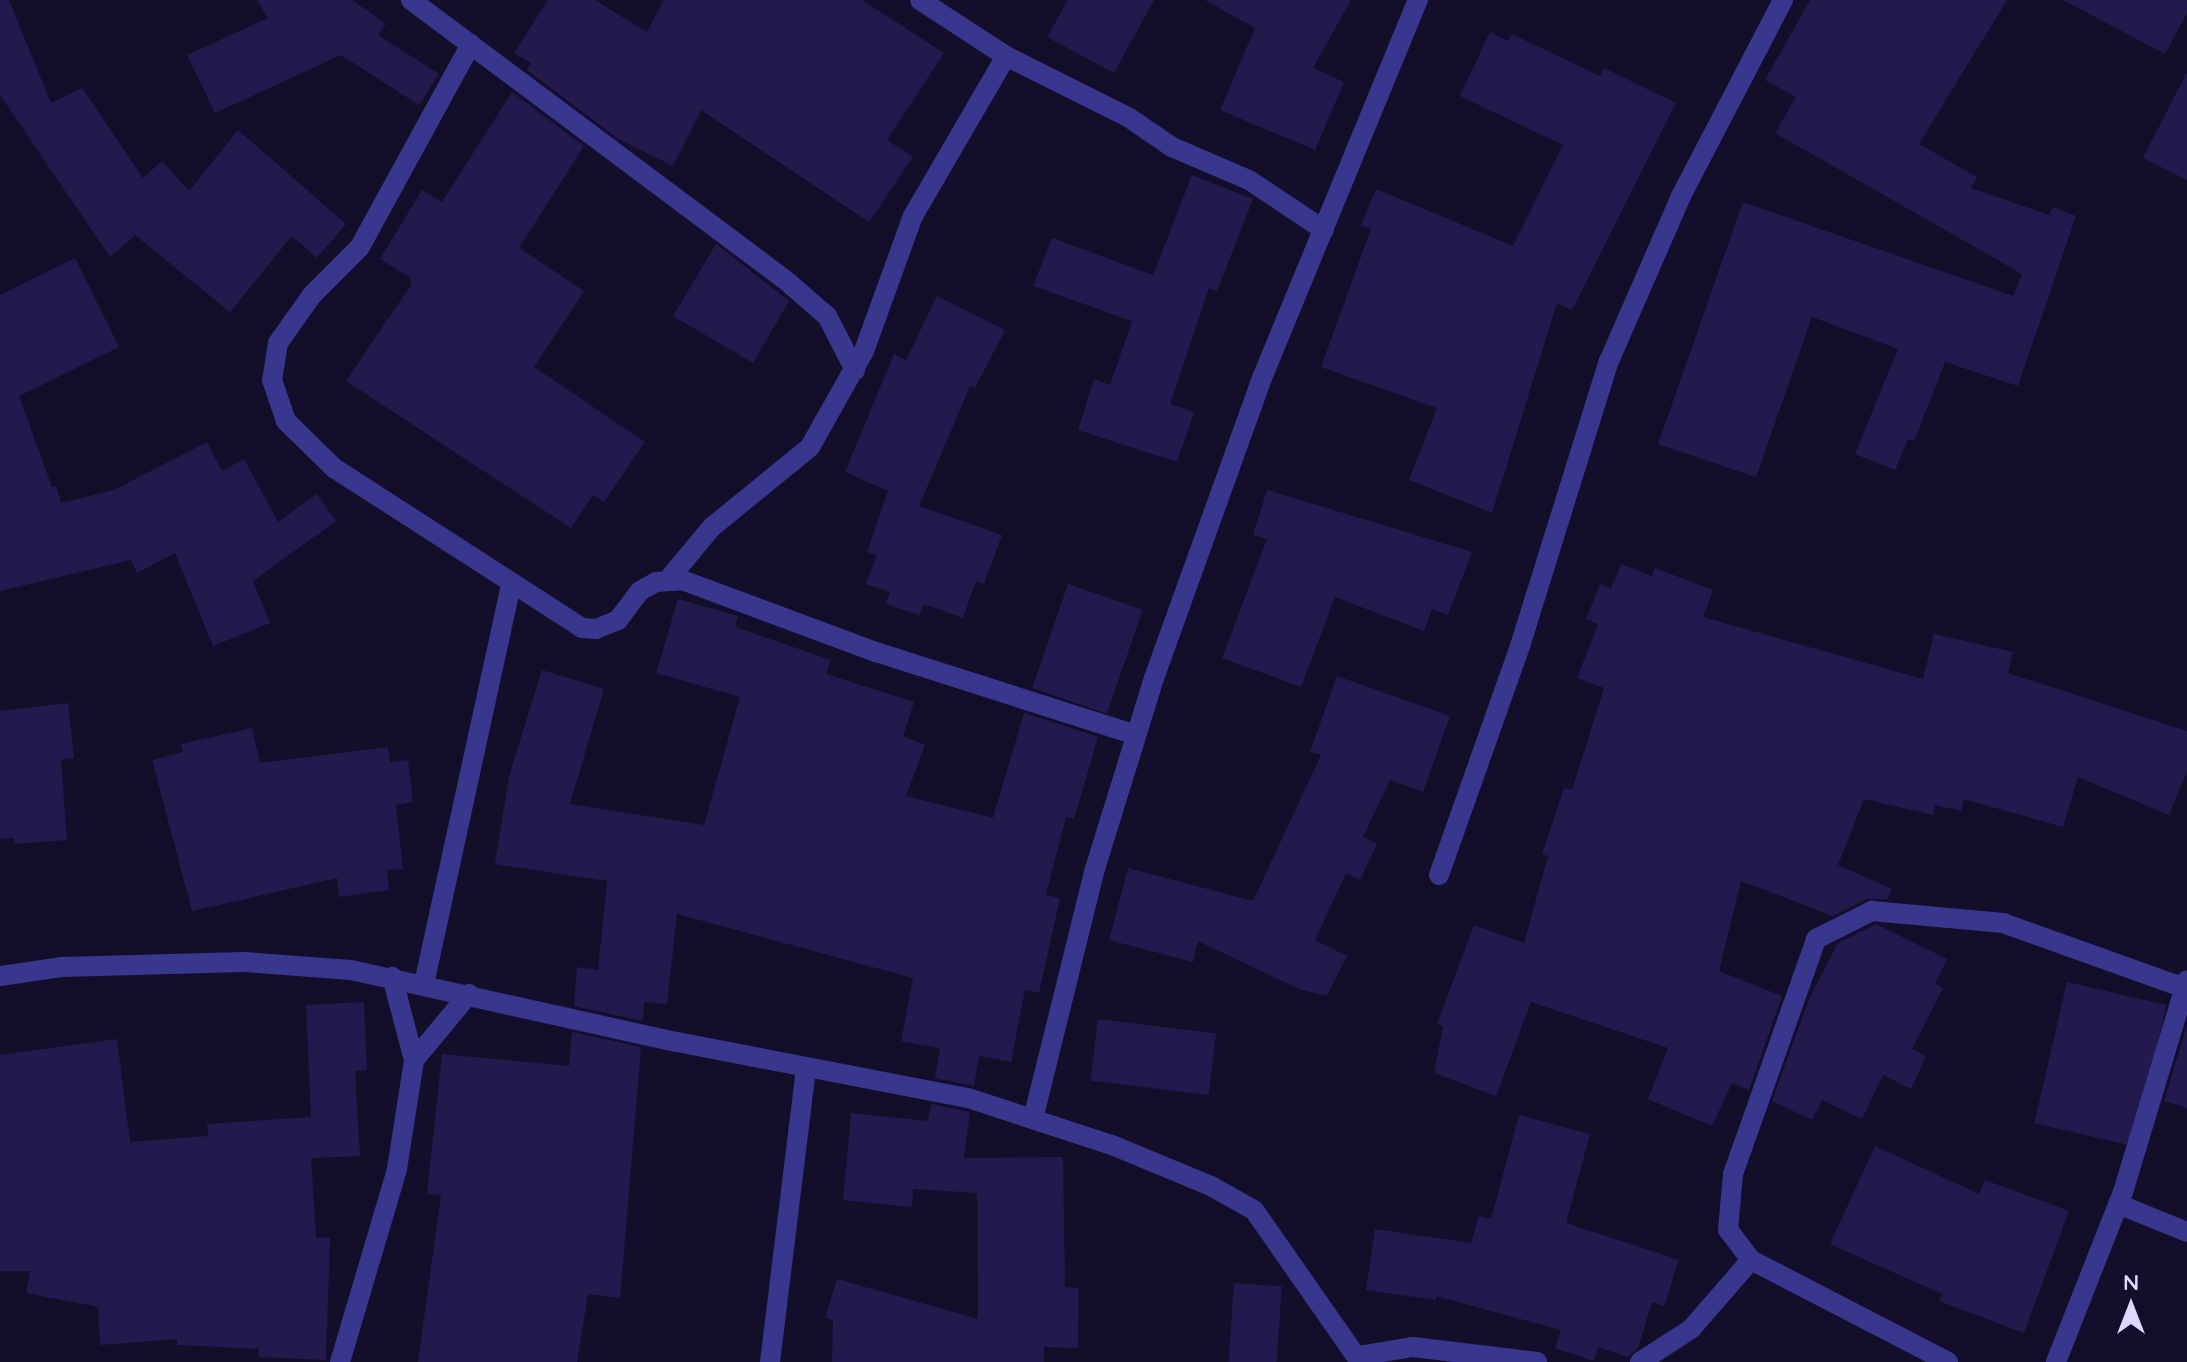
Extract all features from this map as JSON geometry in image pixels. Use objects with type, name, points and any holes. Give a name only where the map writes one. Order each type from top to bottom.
[{"type":"street","points":[[411,0],[790,284],[827,316],[855,370]]},
{"type":"street","points":[[920,0],[1006,56],[1128,117],[1172,147],[1249,180],[1324,230]]},
{"type":"street","points":[[1033,1119],[1094,872],[1136,735],[1262,378],[1418,0]]},
{"type":"street","points":[[1439,875],[1520,646],[1609,361],[1681,196],[1783,0]]},
{"type":"street","points":[[471,44],[360,247],[312,295],[278,343],[272,380],[286,421],[334,468],[582,628],[596,629],[618,620],[640,591],[667,581],[682,580],[876,652],[1136,735]]},
{"type":"street","points":[[667,581],[712,527],[810,447],[855,370],[913,216],[1006,56]]},
{"type":"street","points":[[424,984],[511,585]]},
{"type":"street","points":[[1948,1362],[1751,1260],[1728,1230],[1733,1174],[1816,939],[1835,926],[1872,911],[2003,923],[2186,984],[2118,1204],[2056,1362]]},
{"type":"street","points":[[0,976],[62,967],[244,962],[392,977],[806,1067],[968,1098],[1211,1186],[1254,1210],[1359,1359],[1413,1347],[1537,1362]]},
{"type":"street","points":[[340,1362],[397,1169],[414,1060],[392,977]]},
{"type":"street","points":[[414,1060],[469,994]]},
{"type":"street","points":[[770,1362],[806,1067]]},
{"type":"street","points":[[2118,1204],[2187,1232]]},
{"type":"street","points":[[1640,1362],[1691,1329],[1751,1260]]},
{"type":"building","points":[[0,0],[9,0],[51,103],[82,88],[143,178],[162,161],[189,191],[238,130],[346,224],[317,258],[292,236],[230,312],[135,235],[110,257],[0,95]]},
{"type":"building","points":[[257,0],[352,0],[386,24],[378,35],[439,74],[419,105],[341,55],[215,113],[187,55],[268,18]]},
{"type":"building","points":[[548,0],[595,0],[647,32],[664,0],[862,0],[944,53],[887,140],[913,157],[869,222],[701,110],[673,166],[617,138],[527,70],[531,63],[514,53]]},
{"type":"building","points":[[1068,0],[1154,0],[1114,73],[1047,37]]},
{"type":"building","points":[[1205,0],[1351,0],[1313,68],[1344,82],[1315,150],[1220,110],[1255,28]]},
{"type":"building","points":[[1810,0],[2007,0],[1919,144],[1977,177],[1971,188],[2049,215],[2053,207],[2076,216],[2018,386],[1945,362],[1914,441],[1908,439],[1895,470],[1855,454],[1898,349],[1812,317],[1756,477],[1658,444],[1743,202],[2013,296],[2022,274],[1775,133],[1796,97],[1765,80]]},
{"type":"building","points":[[2063,0],[2187,0],[2187,13],[2165,54]]},
{"type":"building","points":[[1490,32],[1508,41],[1512,34],[1600,76],[1604,68],[1676,103],[1572,310],[1557,303],[1492,513],[1409,480],[1437,408],[1321,367],[1371,229],[1361,225],[1376,189],[1513,246],[1563,145],[1460,96]]},
{"type":"building","points":[[2187,72],[2187,180],[2143,158]]},
{"type":"building","points":[[512,92],[584,146],[519,248],[584,291],[534,367],[645,442],[604,502],[593,495],[571,528],[346,381],[411,285],[411,278],[380,259],[422,190],[442,202]]},
{"type":"building","points":[[1192,175],[1253,199],[1217,291],[1209,288],[1170,404],[1194,412],[1177,462],[1078,430],[1094,379],[1110,385],[1132,321],[1033,286],[1052,238],[1153,275]]},
{"type":"building","points":[[716,244],[789,301],[753,363],[673,316]]},
{"type":"building","points":[[75,258],[119,347],[19,396],[52,487],[56,486],[61,503],[114,490],[207,442],[222,471],[244,459],[278,522],[317,494],[336,521],[253,581],[270,623],[213,646],[175,553],[137,573],[131,560],[0,591],[0,295]]},
{"type":"building","points":[[937,296],[1005,330],[975,388],[970,386],[919,506],[1002,535],[984,584],[976,581],[963,618],[924,604],[919,615],[886,604],[890,592],[866,584],[877,555],[867,552],[888,491],[845,472],[894,354],[906,360]]},
{"type":"building","points":[[1267,490],[1472,552],[1448,615],[1432,609],[1424,631],[1335,597],[1301,687],[1222,658],[1267,539],[1253,535]]},
{"type":"building","points":[[1621,564],[1652,576],[1655,568],[1713,590],[1703,617],[1923,679],[1934,634],[2013,652],[2008,673],[2187,731],[2187,771],[2169,815],[2078,777],[2063,827],[1964,799],[1961,811],[1935,805],[1933,815],[1864,799],[1838,865],[1892,889],[1887,899],[1867,899],[1833,916],[1741,881],[1719,971],[1782,996],[1749,1090],[1732,1083],[1712,1126],[1648,1099],[1668,1048],[1531,1002],[1496,1096],[1434,1073],[1443,1026],[1437,1024],[1474,925],[1524,943],[1548,856],[1542,854],[1564,788],[1572,790],[1604,688],[1577,678],[1598,624],[1586,619],[1600,584],[1611,589]]},
{"type":"building","points":[[1068,584],[1143,610],[1107,714],[1032,688]]},
{"type":"building","points":[[678,599],[738,616],[735,627],[831,660],[826,674],[914,702],[903,736],[925,745],[906,796],[993,818],[1024,713],[1098,737],[1074,819],[1066,817],[1046,895],[1060,898],[1039,993],[1025,990],[1011,1062],[979,1056],[974,1086],[935,1078],[940,1048],[901,1041],[913,978],[677,914],[667,1004],[644,1002],[643,1021],[574,1006],[577,967],[598,970],[607,881],[495,864],[509,776],[542,670],[604,689],[570,804],[704,825],[740,697],[656,673]]},
{"type":"building","points":[[1337,676],[1450,716],[1423,792],[1390,780],[1363,837],[1377,844],[1360,880],[1346,873],[1315,940],[1347,956],[1327,996],[1299,989],[1198,941],[1193,962],[1109,940],[1128,868],[1253,901],[1321,755],[1310,752]]},
{"type":"building","points":[[68,703],[74,758],[61,760],[67,840],[15,844],[14,838],[0,839],[0,711]]},
{"type":"building","points":[[252,728],[260,763],[388,747],[390,762],[408,760],[413,802],[396,805],[403,869],[387,870],[389,890],[339,897],[337,878],[192,911],[152,760],[183,752],[181,744]]},
{"type":"building","points":[[1876,924],[1947,959],[1935,984],[1943,988],[1912,1049],[1926,1056],[1911,1089],[1883,1075],[1862,1119],[1822,1100],[1812,1120],[1772,1101],[1809,999],[1838,943]]},
{"type":"building","points":[[2067,982],[2166,1005],[2134,1146],[2034,1123]]},
{"type":"building","points":[[364,1002],[367,1070],[355,1071],[360,1156],[311,1158],[316,1237],[330,1238],[326,1360],[259,1357],[259,1349],[177,1345],[177,1339],[100,1345],[98,1307],[26,1293],[30,1271],[0,1271],[0,1055],[117,1039],[130,1142],[208,1136],[207,1124],[311,1117],[306,1005]]},
{"type":"building","points":[[1098,1019],[1216,1034],[1209,1095],[1090,1081]]},
{"type":"building","points":[[2187,1025],[2187,1108],[2164,1101]]},
{"type":"building","points":[[572,1032],[641,1047],[620,1298],[588,1294],[577,1362],[418,1362],[441,1195],[427,1194],[442,1054],[569,1066]]},
{"type":"building","points":[[931,1104],[970,1112],[964,1158],[1063,1157],[1065,1287],[1079,1288],[1078,1348],[1044,1347],[1044,1362],[832,1362],[833,1320],[825,1318],[837,1279],[978,1319],[977,1193],[913,1189],[912,1207],[843,1200],[851,1113],[928,1121]]},
{"type":"building","points":[[1519,1115],[1590,1134],[1566,1223],[1679,1260],[1664,1306],[1652,1302],[1638,1348],[1628,1357],[1598,1347],[1594,1361],[1555,1348],[1561,1330],[1436,1296],[1436,1300],[1366,1290],[1375,1229],[1471,1243],[1479,1216],[1491,1219]]},
{"type":"building","points":[[1875,1146],[1979,1194],[1985,1180],[2069,1211],[2024,1333],[1939,1301],[1942,1294],[1830,1244]]},
{"type":"building","points":[[1234,1283],[1282,1286],[1277,1362],[1228,1362]]}]
